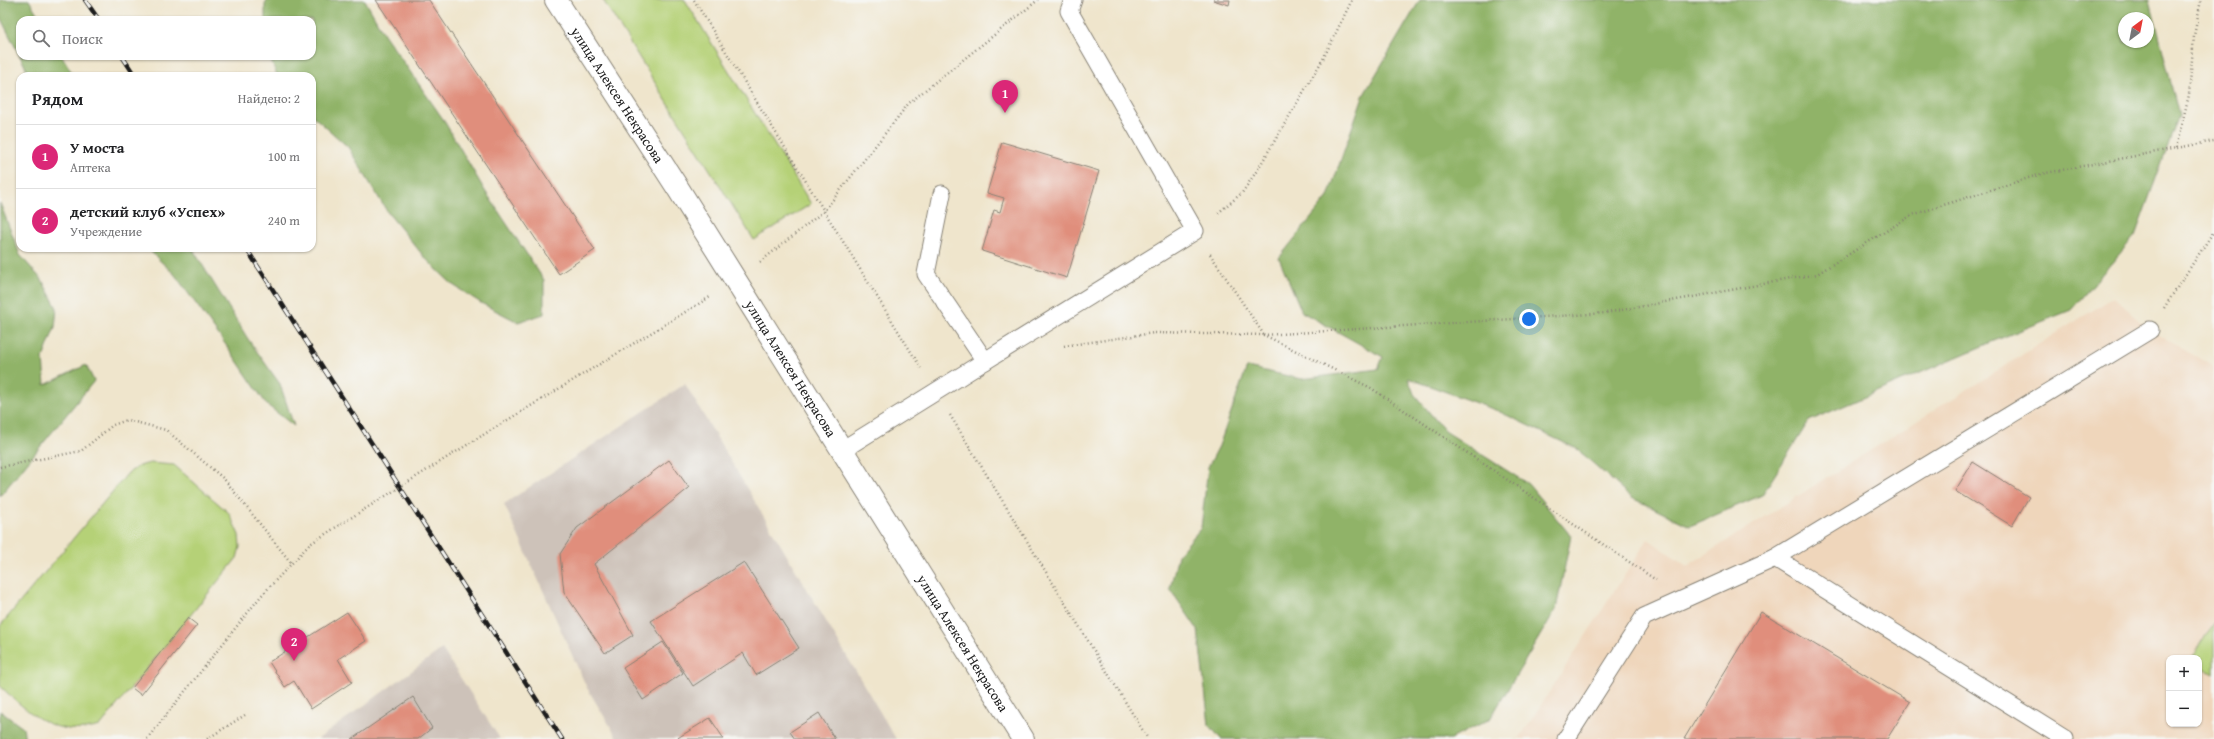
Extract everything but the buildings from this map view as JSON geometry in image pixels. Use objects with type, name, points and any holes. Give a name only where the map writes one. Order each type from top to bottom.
[{"type":"street","name":"улица Алексея Некрасова","points":[[556,0],[679,190],[1023,739]]},
{"type":"lane","points":[[842,450],[1195,231],[1069,11],[1073,0]]},
{"type":"lane","points":[[942,194],[926,274],[985,360]]},
{"type":"lane","points":[[1566,739],[1644,617],[1775,558],[2150,330]]},
{"type":"lane","points":[[1775,558],[2065,739]]},
{"type":"path","points":[[909,103],[1038,0]]},
{"type":"path","points":[[1352,0],[1323,59],[1242,193],[1195,231],[1264,335],[1371,388],[1684,599]]},
{"type":"path","points":[[2176,148],[2189,95],[2194,36],[2202,0]]},
{"type":"path","points":[[1060,347],[1154,333],[1264,335],[1606,313],[1817,274],[1912,215],[2041,174],[2214,141]]},
{"type":"path","points":[[2150,330],[2214,231]]},
{"type":"path","points":[[0,467],[81,451],[113,425],[127,420],[166,430],[224,478],[292,564]]},
{"type":"path","points":[[147,739],[261,596],[310,544],[484,435]]},
{"type":"path","points":[[207,739],[245,715]]},
{"type":"shaded area","points":[[2114,297],[2150,330],[2214,367],[2214,739],[1519,739],[1648,539],[1687,566]]},
{"type":"shaded area","points":[[685,384],[896,739],[618,739],[587,688],[504,504]]},
{"type":"shaded area","points":[[442,649],[500,739],[318,739]]},
{"type":"green space","points":[[0,0],[29,0],[39,16],[16,16],[16,48],[0,17]]},
{"type":"green space","points":[[267,0],[365,0],[384,34],[443,119],[485,191],[544,280],[544,314],[518,322],[481,303],[453,285],[426,259],[388,213],[348,147],[316,119],[316,72],[276,72],[271,60],[316,60],[316,16],[265,16],[265,4]]},
{"type":"green space","points":[[603,0],[685,0],[811,204],[754,240]]},
{"type":"green space","points":[[1420,0],[2150,0],[2153,12],[2118,12],[2118,48],[2154,48],[2154,16],[2179,115],[2135,236],[2071,310],[1994,341],[1809,421],[1762,495],[1690,526],[1632,498],[1577,449],[1498,411],[1408,378],[1414,394],[1445,431],[1528,484],[1571,536],[1556,609],[1490,719],[1451,739],[1221,739],[1209,725],[1198,630],[1170,589],[1178,555],[1201,528],[1208,467],[1219,446],[1247,367],[1302,379],[1378,369],[1383,357],[1302,312],[1279,258],[1328,197],[1363,96]]},
{"type":"green space","points":[[22,60],[64,60],[72,72],[28,72]]},
{"type":"green space","points":[[0,203],[16,245],[16,252],[19,252],[42,280],[57,308],[55,327],[43,358],[45,385],[86,365],[94,381],[0,496]]},
{"type":"green space","points":[[151,252],[194,252],[248,339],[280,384],[294,426],[267,405],[231,352],[175,275]]},
{"type":"green space","points":[[150,463],[174,465],[229,513],[239,535],[240,547],[237,558],[100,726],[84,729],[70,729],[56,726],[33,714],[0,686],[0,626],[128,473],[139,466]]},
{"type":"green space","points":[[2214,624],[2214,674],[2202,667],[2202,655],[2195,655]]},
{"type":"green space","points":[[0,711],[23,728],[25,739],[0,739]]},
{"type":"railway","points":[[85,0],[96,16]]},
{"type":"railway","points":[[125,60],[132,72]]},
{"type":"railway","points":[[249,252],[562,739]]},
{"type":"place","name":"У моста","points":[[1005,113]]},
{"type":"place","name":"детский клуб «Успех»","points":[[294,661]]}]
